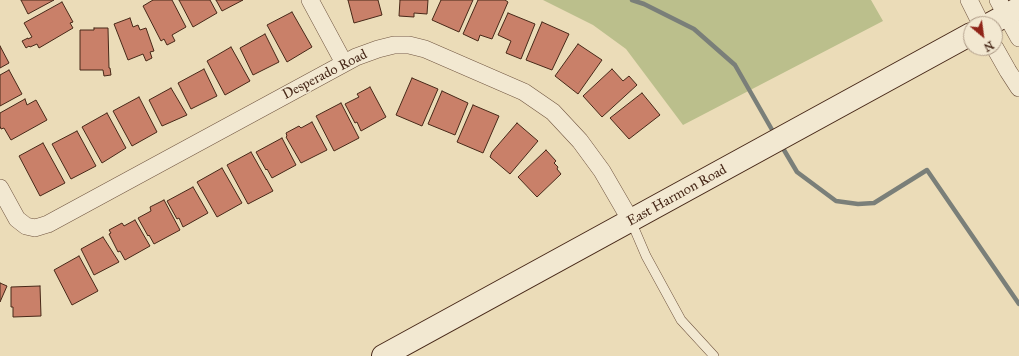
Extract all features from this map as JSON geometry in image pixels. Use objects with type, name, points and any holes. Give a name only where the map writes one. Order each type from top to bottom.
[{"type":"main road","name":"East Harmon Road","points":[[383,356],[963,38]]},
{"type":"street","points":[[310,0],[344,63]]},
{"type":"street","points":[[969,0],[977,16]]},
{"type":"street","points":[[1003,12],[1019,38]]},
{"type":"street","name":"Desperado Road","points":[[0,188],[18,219],[26,226],[36,228],[48,224],[356,57],[394,45],[409,45],[426,49],[524,92],[553,112],[580,141],[602,171],[631,221]]},
{"type":"street","points":[[1000,56],[1019,88]]},
{"type":"lane","points":[[631,221],[646,256],[681,320],[714,356]]},
{"type":"green space","points":[[543,0],[871,0],[883,21],[683,125],[626,49],[593,25]]},
{"type":"building","points":[[21,0],[54,0],[28,14]]},
{"type":"building","points":[[153,0],[172,0],[186,27],[172,35],[175,41],[167,45],[164,39],[161,41],[143,6]]},
{"type":"building","points":[[179,0],[210,0],[217,13],[193,27]]},
{"type":"building","points":[[216,0],[243,0],[222,11]]},
{"type":"building","points":[[348,0],[378,0],[382,15],[354,23]]},
{"type":"building","points":[[400,0],[428,0],[427,14],[414,13],[414,17],[399,16]]},
{"type":"building","points":[[441,0],[473,0],[459,32],[432,20]]},
{"type":"building","points":[[478,0],[505,0],[508,2],[492,39],[480,35],[478,41],[463,34]]},
{"type":"building","points":[[62,2],[73,22],[70,23],[73,28],[39,48],[37,44],[26,48],[22,41],[32,37],[24,23]]},
{"type":"building","points":[[292,12],[312,47],[287,62],[267,25]]},
{"type":"building","points":[[508,13],[535,24],[521,59],[506,53],[511,41],[498,35]]},
{"type":"building","points":[[130,18],[133,27],[138,25],[140,30],[146,28],[154,51],[150,52],[152,58],[146,61],[143,54],[128,60],[114,24]]},
{"type":"building","points":[[542,22],[569,34],[552,70],[526,60]]},
{"type":"building","points":[[94,28],[108,28],[109,68],[111,75],[104,76],[103,70],[80,70],[80,30],[94,30]]},
{"type":"building","points":[[265,34],[279,62],[253,75],[240,48]]},
{"type":"building","points":[[578,44],[602,60],[578,94],[555,76]]},
{"type":"building","points":[[0,46],[9,63],[0,68]]},
{"type":"building","points":[[231,47],[250,81],[225,95],[207,61]]},
{"type":"building","points":[[204,69],[217,96],[191,109],[178,83]]},
{"type":"building","points":[[612,69],[623,81],[629,76],[637,85],[602,117],[583,96]]},
{"type":"building","points":[[9,70],[22,94],[0,106],[0,75]]},
{"type":"building","points":[[412,78],[438,89],[422,126],[396,115]]},
{"type":"building","points":[[370,87],[386,117],[361,131],[345,104],[359,97],[357,94]]},
{"type":"building","points":[[171,88],[187,115],[162,126],[149,100]]},
{"type":"building","points":[[442,91],[468,103],[455,135],[428,124]]},
{"type":"building","points":[[642,93],[660,115],[629,139],[610,118]]},
{"type":"building","points":[[139,97],[157,132],[132,146],[113,111]]},
{"type":"building","points":[[25,99],[27,105],[36,100],[47,120],[11,140],[4,128],[1,129],[0,113]]},
{"type":"building","points":[[341,103],[359,138],[334,151],[316,116]]},
{"type":"building","points":[[473,105],[499,116],[483,153],[457,142]]},
{"type":"building","points":[[107,113],[126,148],[102,163],[82,127]]},
{"type":"building","points":[[312,122],[327,150],[301,163],[286,137],[286,133],[299,126],[301,128]]},
{"type":"building","points":[[517,123],[538,141],[510,174],[490,157],[492,152]]},
{"type":"building","points":[[77,131],[96,166],[71,179],[52,144]]},
{"type":"building","points":[[282,138],[296,165],[272,178],[256,152]]},
{"type":"building","points":[[43,143],[65,183],[40,196],[19,156]]},
{"type":"building","points":[[546,150],[556,161],[554,163],[558,167],[557,169],[561,174],[537,197],[518,177]]},
{"type":"building","points":[[251,152],[273,191],[248,204],[227,165]]},
{"type":"building","points":[[222,168],[242,203],[217,217],[197,182]]},
{"type":"building","points":[[193,187],[208,213],[183,227],[179,218],[177,219],[167,201]]},
{"type":"building","points":[[164,200],[180,230],[154,244],[138,218],[151,211],[150,207]]},
{"type":"building","points":[[135,220],[150,246],[125,260],[120,251],[118,252],[109,234],[111,233],[109,230],[122,223],[124,226]]},
{"type":"building","points":[[103,237],[119,262],[94,275],[81,249]]},
{"type":"building","points":[[79,256],[98,291],[72,305],[54,270]]},
{"type":"building","points":[[0,283],[7,286],[0,302]]},
{"type":"building","points":[[40,286],[41,316],[13,317],[13,307],[11,307],[11,287]]},
{"type":"waterway","points":[[632,0],[644,4],[694,29],[735,65],[775,135]]},
{"type":"waterway","points":[[781,145],[797,172],[836,201],[858,204],[874,203],[927,170],[1019,304]]}]
